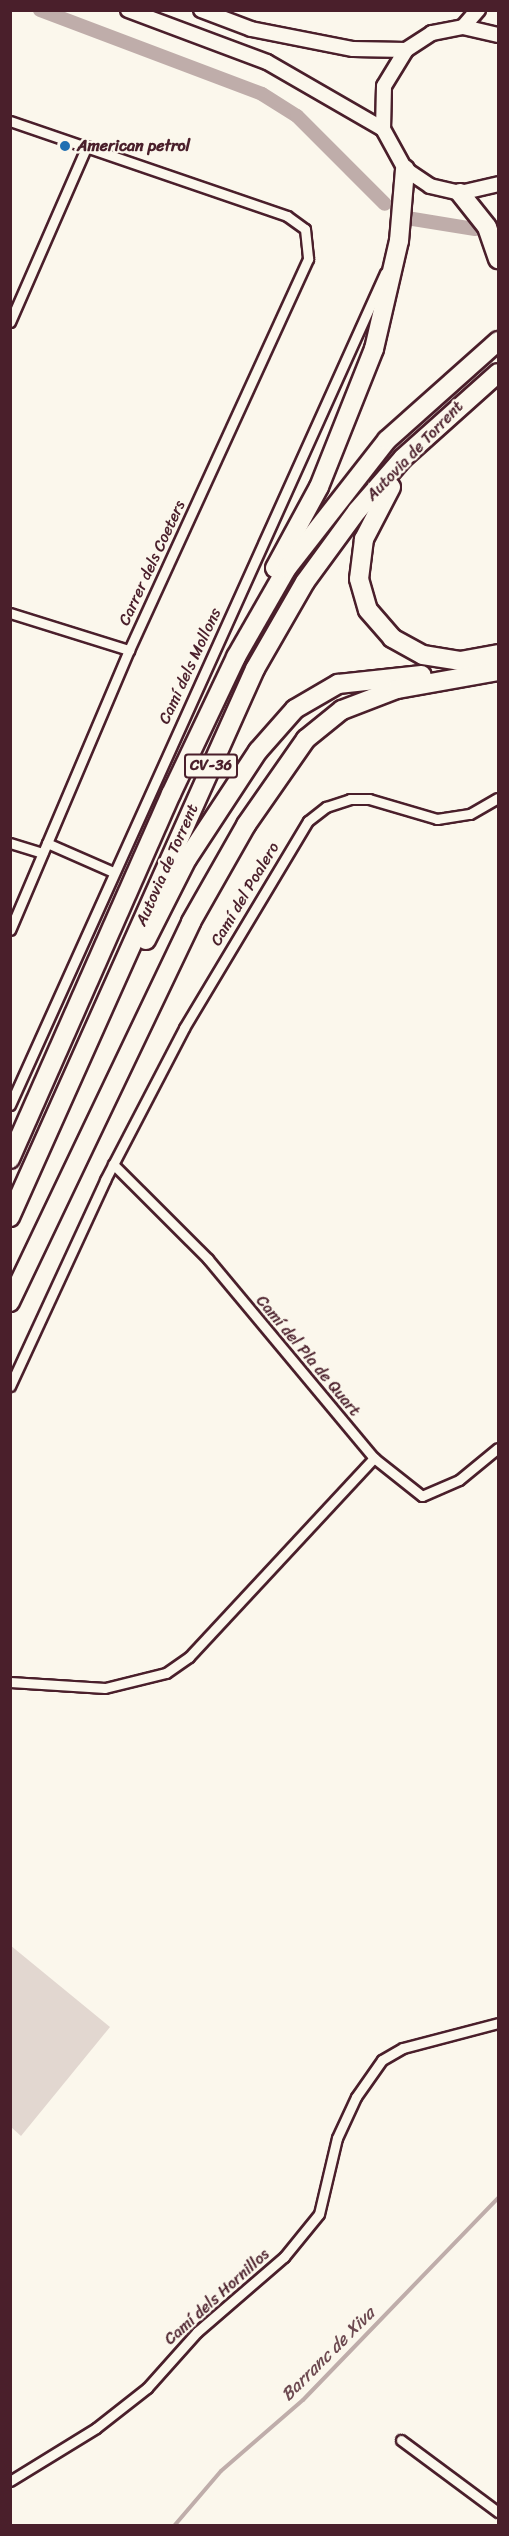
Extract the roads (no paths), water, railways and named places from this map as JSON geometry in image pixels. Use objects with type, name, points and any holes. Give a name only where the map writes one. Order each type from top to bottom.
[{"type":"highway","points":[[171,794],[181,756],[227,654],[319,487],[374,349],[399,241],[405,169]]},
{"type":"highway","points":[[459,193],[487,227],[498,259]]},
{"type":"highway","name":"Autovia de Torrent","points":[[10,1159],[171,794],[236,657],[287,568],[341,492],[451,378],[498,341]]},
{"type":"highway","name":"Autovia de Torrent","points":[[10,1217],[255,669],[305,582],[403,458],[498,373]]},
{"type":"highway","points":[[498,384],[383,497],[364,538],[359,579],[368,610],[392,638],[423,656],[460,661],[498,654]]},
{"type":"highway","points":[[49,1131],[76,1088],[187,859],[258,751],[295,710],[338,684],[498,670]]},
{"type":"highway","points":[[10,1302],[191,922],[246,825],[306,739],[342,710],[397,689],[498,670]]},
{"type":"main road","points":[[128,10],[267,62],[383,129]]},
{"type":"main road","points":[[201,10],[251,29],[353,49],[406,50]]},
{"type":"main road","points":[[463,27],[478,10]]},
{"type":"main road","points":[[498,35],[463,27],[432,33],[406,50],[384,86],[383,129],[405,169],[430,186],[459,193],[498,184]]},
{"type":"street","points":[[10,121],[87,146],[10,322]]},
{"type":"street","name":"Carrer dels Coeters","points":[[10,930],[129,650],[308,259],[305,229],[287,216],[87,146]]},
{"type":"street","name":"Camí dels Mollons","points":[[10,1105],[399,241]]},
{"type":"street","points":[[10,613],[129,650]]},
{"type":"street","name":"Camí del Poalero","points":[[10,1386],[113,1164],[228,949],[315,815],[339,801],[361,798],[411,815],[455,818],[498,798]]},
{"type":"street","points":[[10,843],[43,853]]},
{"type":"street","points":[[47,843],[113,872]]},
{"type":"street","name":"Camí del Pla de Quart","points":[[113,1164],[208,1259],[374,1458],[422,1496],[459,1480],[498,1448]]},
{"type":"street","points":[[10,1682],[105,1688],[166,1673],[189,1658],[374,1458]]},
{"type":"street","name":"Camí dels Hornillos","points":[[10,2481],[96,2428],[147,2388],[198,2332],[284,2257],[319,2214],[338,2138],[356,2097],[382,2060],[402,2048],[498,2023]]},
{"type":"street","points":[[401,2440],[498,2512]]},
{"type":"waterway","points":[[40,10],[262,94],[297,116],[385,204]]},
{"type":"waterway","points":[[413,219],[475,229]]},
{"type":"waterway","name":"Barranc de Xiva","points":[[174,2526],[221,2471],[303,2400],[498,2198]]},
{"type":"place","name":"American petrol","points":[[65,146]]}]
